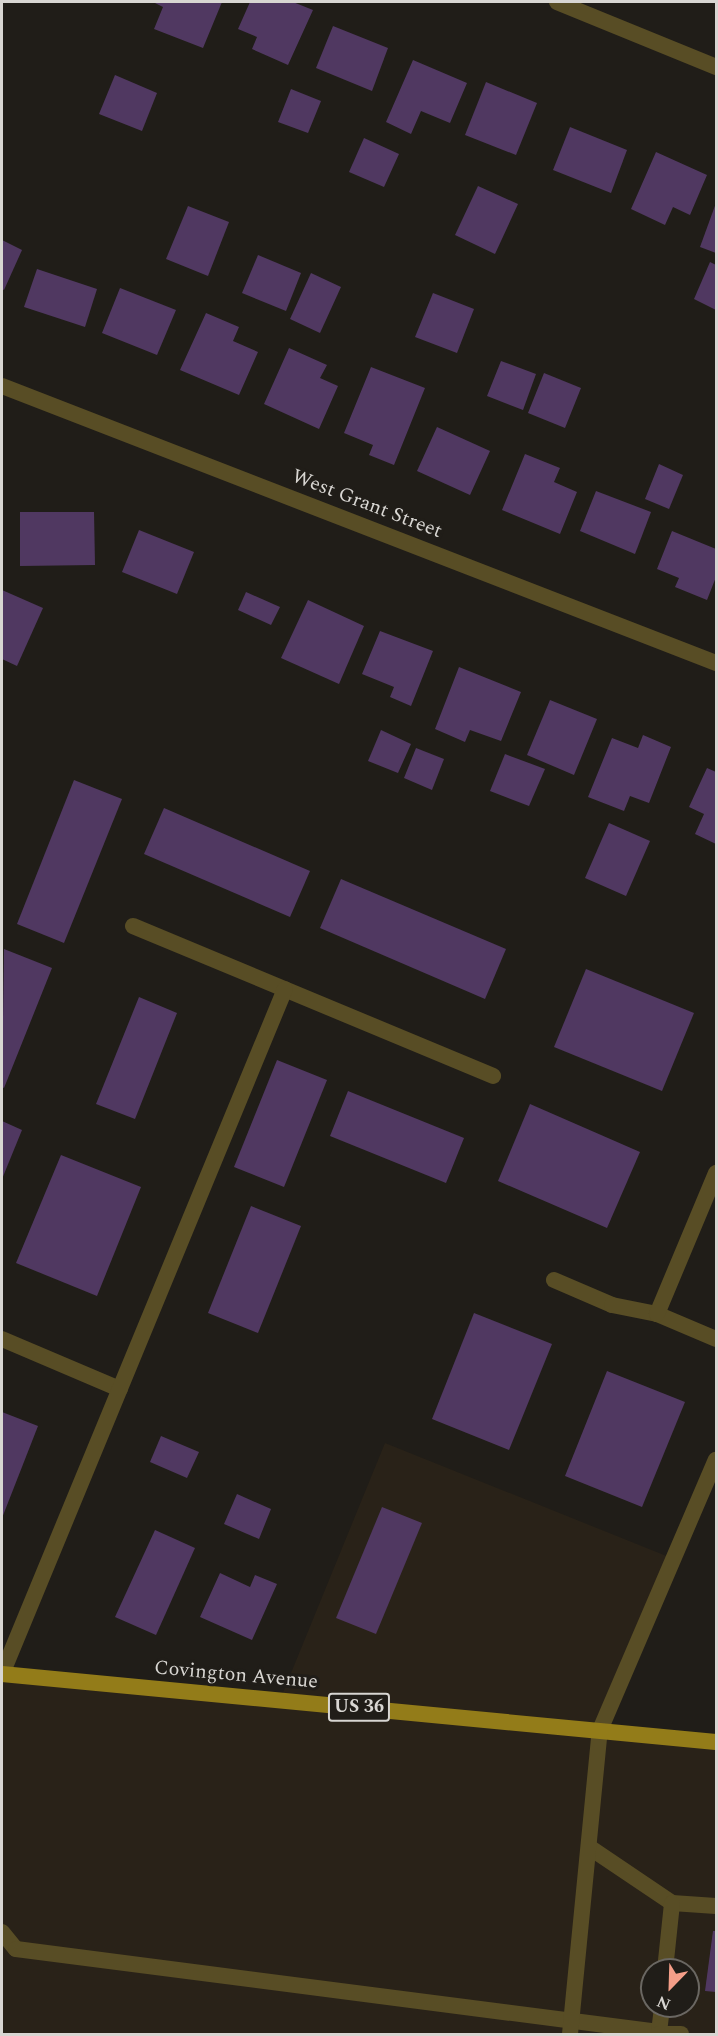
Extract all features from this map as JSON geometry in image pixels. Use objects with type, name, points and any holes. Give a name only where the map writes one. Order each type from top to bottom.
[{"type":"main road","name":"Covington Avenue","points":[[2,1674],[717,1742]]},
{"type":"street","points":[[557,2],[717,67]]},
{"type":"street","name":"West Grant Street","points":[[2,386],[717,663]]},
{"type":"street","points":[[133,926],[493,1076]]},
{"type":"street","points":[[2,1674],[285,989]]},
{"type":"street","points":[[657,1314],[717,1173]]},
{"type":"street","points":[[554,1280],[612,1305],[657,1314],[717,1339]]},
{"type":"street","points":[[2,1339],[120,1389]]},
{"type":"street","points":[[571,2027],[600,1730],[717,1460]]},
{"type":"street","points":[[589,1847],[672,1903],[717,1906]]},
{"type":"street","points":[[666,1958],[672,1903]]},
{"type":"street","points":[[2,1932],[15,1949],[571,2027],[681,2034]]},
{"type":"street","points":[[659,2033],[661,2018]]},
{"type":"shaded area","points":[[385,1443],[674,1559],[600,1730],[716,1742],[716,2034],[2,2034],[2,1674],[280,1700]]},
{"type":"building","points":[[153,2],[222,2],[203,48],[154,29],[163,7]]},
{"type":"building","points":[[250,2],[293,2],[313,10],[288,65],[252,49],[257,37],[238,29]]},
{"type":"building","points":[[333,26],[388,48],[372,91],[316,68]]},
{"type":"building","points":[[413,60],[467,83],[450,123],[421,111],[411,134],[386,122]]},
{"type":"building","points":[[115,75],[157,93],[142,131],[99,114]]},
{"type":"building","points":[[486,82],[537,103],[516,155],[465,135]]},
{"type":"building","points":[[291,89],[321,101],[308,133],[278,122]]},
{"type":"building","points":[[570,127],[627,150],[611,193],[553,170]]},
{"type":"building","points":[[364,138],[399,154],[384,187],[349,172]]},
{"type":"building","points":[[656,152],[707,175],[690,215],[673,207],[665,225],[631,209]]},
{"type":"building","points":[[478,186],[518,204],[495,254],[455,235]]},
{"type":"building","points":[[716,203],[716,253],[700,247]]},
{"type":"building","points":[[188,206],[229,222],[208,276],[166,259]]},
{"type":"building","points":[[2,240],[22,250],[4,290],[2,289]]},
{"type":"building","points":[[258,255],[301,273],[286,311],[242,293]]},
{"type":"building","points":[[710,262],[716,265],[716,310],[694,299]]},
{"type":"building","points":[[37,269],[97,289],[85,327],[24,307]]},
{"type":"building","points":[[311,273],[341,287],[320,333],[290,319]]},
{"type":"building","points":[[120,288],[176,310],[157,355],[102,333]]},
{"type":"building","points":[[433,293],[474,309],[457,353],[415,337]]},
{"type":"building","points":[[206,313],[239,327],[233,341],[258,352],[239,395],[180,370]]},
{"type":"building","points":[[289,348],[327,365],[320,378],[338,386],[319,429],[264,404]]},
{"type":"building","points":[[501,361],[536,374],[523,410],[487,396]]},
{"type":"building","points":[[371,367],[425,388],[394,465],[369,455],[373,445],[344,433]]},
{"type":"building","points":[[544,373],[581,388],[565,428],[528,413]]},
{"type":"building","points":[[437,427],[490,451],[470,495],[417,471]]},
{"type":"building","points":[[525,454],[560,468],[554,482],[577,492],[560,534],[502,510]]},
{"type":"building","points":[[659,464],[683,475],[669,509],[645,499]]},
{"type":"building","points":[[596,491],[651,512],[635,554],[580,531]]},
{"type":"building","points":[[20,512],[94,512],[95,565],[20,566]]},
{"type":"building","points":[[139,530],[194,552],[177,594],[122,572]]},
{"type":"building","points":[[672,531],[716,549],[716,577],[707,600],[675,587],[679,578],[657,569]]},
{"type":"building","points":[[2,590],[43,608],[17,666],[2,659]]},
{"type":"building","points":[[246,592],[280,607],[271,625],[238,610]]},
{"type":"building","points":[[308,600],[364,626],[339,684],[281,658]]},
{"type":"building","points":[[380,631],[433,651],[411,706],[390,697],[394,687],[362,674]]},
{"type":"building","points":[[459,667],[521,692],[501,741],[470,730],[465,742],[435,729]]},
{"type":"building","points":[[550,700],[597,719],[574,775],[527,755]]},
{"type":"building","points":[[381,730],[411,744],[398,773],[368,761]]},
{"type":"building","points":[[643,735],[671,747],[649,803],[630,796],[624,811],[588,797],[612,738],[638,748]]},
{"type":"building","points":[[416,748],[444,759],[432,790],[404,778]]},
{"type":"building","points":[[505,754],[545,769],[529,806],[490,791]]},
{"type":"building","points":[[707,768],[716,772],[716,844],[695,834],[704,814],[689,807]]},
{"type":"building","points":[[74,780],[122,799],[64,943],[17,924]]},
{"type":"building","points":[[164,808],[310,871],[290,917],[144,854]]},
{"type":"building","points":[[609,823],[650,841],[626,896],[585,878]]},
{"type":"building","points":[[341,879],[506,949],[485,999],[320,928]]},
{"type":"building","points":[[4,949],[52,968],[4,1088],[2,1087]]},
{"type":"building","points":[[586,969],[694,1013],[662,1091],[554,1047]]},
{"type":"building","points":[[139,997],[177,1013],[135,1119],[96,1104]]},
{"type":"building","points":[[277,1060],[327,1080],[284,1187],[234,1167]]},
{"type":"building","points":[[348,1091],[464,1138],[446,1183],[330,1136]]},
{"type":"building","points":[[530,1104],[640,1152],[607,1228],[498,1181]]},
{"type":"building","points":[[2,1121],[22,1130],[2,1179]]},
{"type":"building","points":[[61,1155],[141,1187],[97,1296],[16,1263]]},
{"type":"building","points":[[251,1206],[301,1226],[258,1333],[208,1313]]},
{"type":"building","points":[[474,1313],[552,1344],[509,1450],[432,1419]]},
{"type":"building","points":[[607,1371],[685,1402],[642,1507],[565,1476]]},
{"type":"building","points":[[2,1412],[38,1426],[2,1518]]},
{"type":"building","points":[[161,1436],[199,1452],[187,1478],[150,1462]]},
{"type":"building","points":[[237,1494],[271,1509],[259,1539],[224,1524]]},
{"type":"building","points":[[382,1507],[422,1523],[376,1634],[336,1618]]},
{"type":"building","points":[[155,1530],[195,1548],[156,1635],[115,1617]]},
{"type":"building","points":[[220,1573],[250,1587],[255,1575],[277,1584],[252,1640],[200,1617]]},
{"type":"building","points":[[713,1931],[716,1931],[716,1992],[705,1991]]}]
